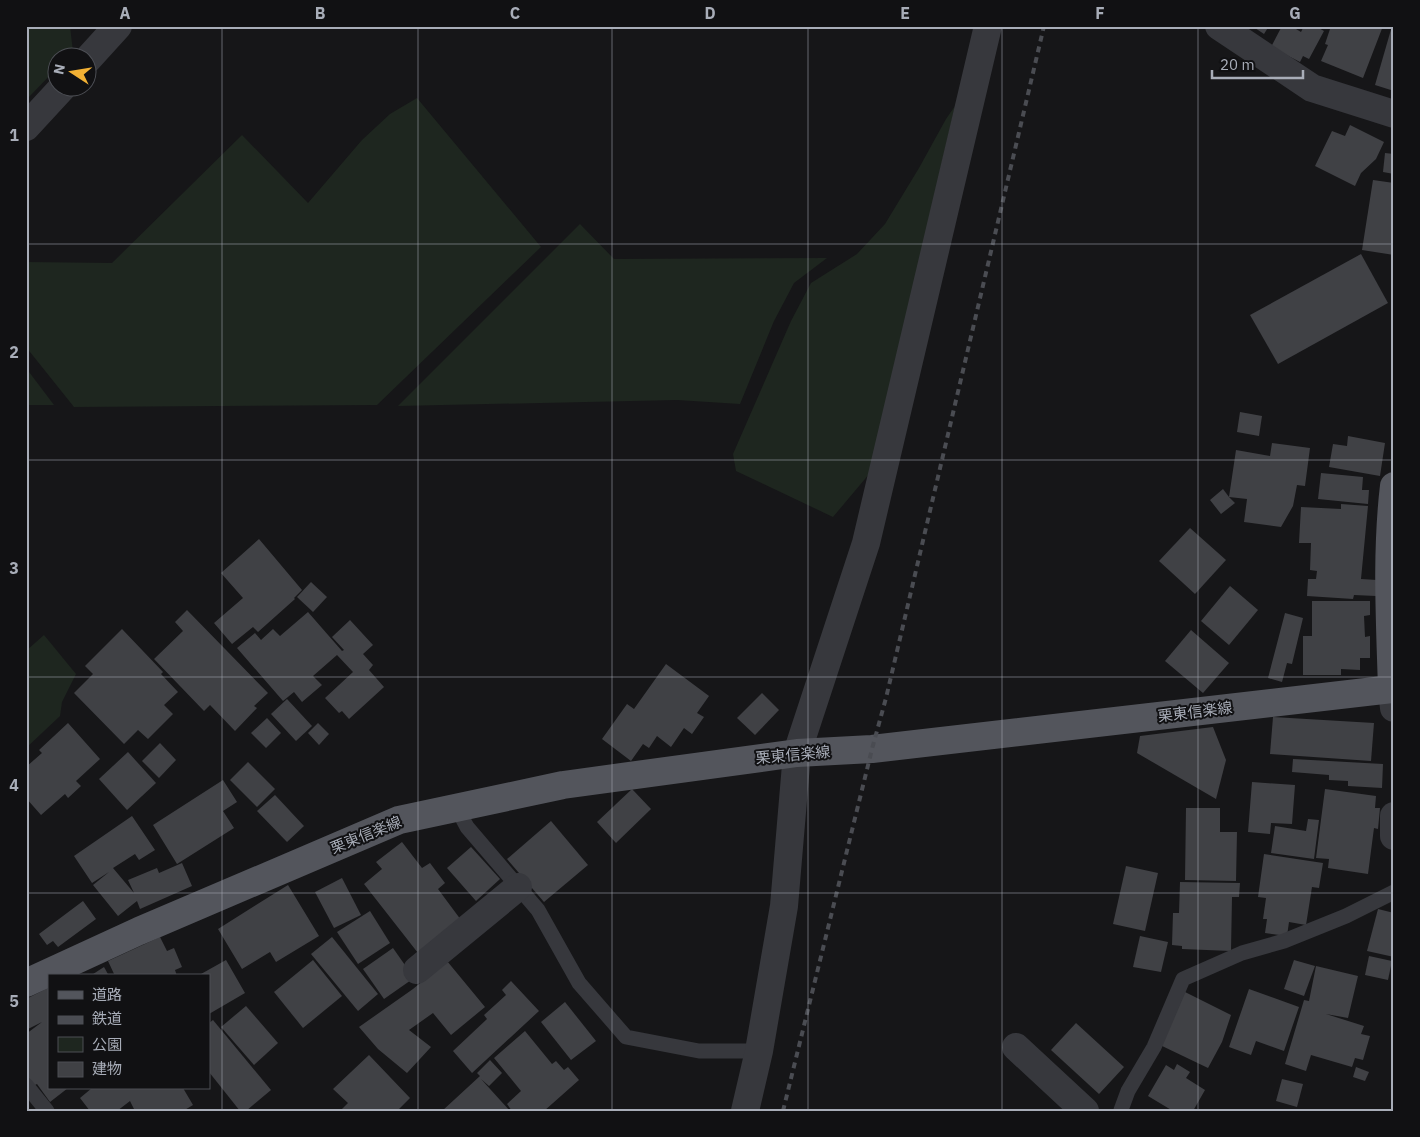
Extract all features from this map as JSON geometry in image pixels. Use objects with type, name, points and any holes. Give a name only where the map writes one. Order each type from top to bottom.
[{"type":"main road","name":"栗東信楽線","points":[[26,983],[139,931],[399,820],[563,785],[797,753],[872,749],[1393,699],[1389,599],[1390,514],[1394,486]]},
{"type":"street","points":[[745,1111],[759,1051],[784,906],[797,753],[866,543],[988,26]]},
{"type":"street","points":[[1219,26],[1312,88],[1394,114]]},
{"type":"street","points":[[95,48],[107,29]]},
{"type":"street","points":[[26,127],[53,98]]},
{"type":"street","points":[[1394,816],[1394,836]]},
{"type":"street","points":[[417,970],[518,887]]},
{"type":"street","points":[[1016,1047],[1086,1111]]},
{"type":"lane","points":[[457,808],[467,827],[538,910],[579,983],[626,1037],[699,1051],[759,1051]]},
{"type":"lane","points":[[1121,1110],[1128,1091],[1154,1047],[1183,979],[1242,953],[1284,941],[1346,916],[1394,892]]},
{"type":"lane","points":[[26,1084],[47,1111]]},
{"type":"green space","points":[[26,26],[70,26],[73,48],[48,48],[48,77],[26,100]]},
{"type":"green space","points":[[417,98],[541,247],[377,405],[74,407],[26,347],[26,262],[112,263],[242,135],[308,203],[362,140],[390,114]]},
{"type":"green space","points":[[955,106],[870,473],[833,517],[736,471],[733,454],[791,321],[811,283],[857,254],[885,224]]},
{"type":"green space","points":[[580,224],[614,259],[827,258],[794,283],[774,321],[740,404],[677,400],[398,406]]},
{"type":"green space","points":[[26,368],[54,405],[26,405]]},
{"type":"green space","points":[[44,635],[76,674],[62,702],[60,716],[26,748],[26,651]]},
{"type":"building","points":[[1252,26],[1269,26],[1264,34]]},
{"type":"building","points":[[1282,26],[1291,26],[1301,32],[1304,26],[1315,26],[1324,31],[1309,59],[1303,56],[1300,62],[1271,47]]},
{"type":"building","points":[[1331,26],[1383,26],[1363,78],[1321,61],[1328,45],[1325,44]]},
{"type":"building","points":[[1392,26],[1394,26],[1394,91],[1375,85]]},
{"type":"building","points":[[1350,125],[1384,142],[1376,159],[1361,173],[1355,186],[1315,166],[1332,131],[1345,136]]},
{"type":"building","points":[[1385,153],[1394,154],[1394,174],[1383,172]]},
{"type":"building","points":[[1373,180],[1394,183],[1394,255],[1362,250]]},
{"type":"building","points":[[1361,254],[1388,303],[1278,364],[1250,315]]},
{"type":"building","points":[[1240,412],[1262,416],[1259,436],[1237,432]]},
{"type":"building","points":[[1348,436],[1385,443],[1380,476],[1329,467],[1333,444],[1347,446]]},
{"type":"building","points":[[1272,443],[1310,448],[1305,486],[1297,485],[1293,506],[1281,527],[1244,522],[1247,499],[1229,497],[1236,450],[1270,456]]},
{"type":"building","points":[[1321,473],[1363,477],[1362,490],[1369,490],[1368,504],[1318,499]]},
{"type":"building","points":[[1223,489],[1235,503],[1221,514],[1210,500]]},
{"type":"building","points":[[1341,504],[1368,506],[1361,579],[1377,580],[1376,596],[1354,595],[1353,599],[1307,596],[1308,579],[1316,579],[1317,571],[1310,570],[1311,543],[1299,543],[1301,507],[1341,509]]},
{"type":"building","points":[[1190,528],[1226,560],[1195,594],[1159,561]]},
{"type":"building","points":[[259,539],[302,590],[295,599],[258,632],[253,627],[232,644],[214,623],[243,598],[221,573]]},
{"type":"building","points":[[311,582],[327,597],[313,612],[297,597]]},
{"type":"building","points":[[1230,586],[1258,610],[1229,645],[1201,621]]},
{"type":"building","points":[[1312,601],[1370,601],[1370,615],[1364,616],[1365,637],[1370,636],[1370,658],[1360,658],[1360,670],[1341,669],[1341,675],[1303,675],[1303,636],[1312,636]]},
{"type":"building","points":[[187,610],[268,693],[254,706],[257,708],[235,731],[210,705],[204,711],[154,659],[183,631],[175,622]]},
{"type":"building","points":[[308,612],[342,651],[344,650],[332,637],[350,620],[373,645],[363,654],[373,665],[369,670],[384,687],[349,719],[342,711],[339,713],[325,698],[353,672],[337,655],[313,676],[322,685],[302,702],[294,692],[283,701],[237,648],[255,633],[261,640],[273,629],[280,636]]},
{"type":"building","points":[[1285,613],[1303,618],[1292,664],[1287,663],[1282,682],[1268,678]]},
{"type":"building","points":[[122,629],[163,672],[161,674],[178,692],[164,705],[173,714],[148,739],[138,730],[124,744],[74,693],[93,674],[85,666]]},
{"type":"building","points":[[1191,630],[1229,663],[1203,693],[1165,661]]},
{"type":"building","points":[[666,664],[709,696],[697,713],[704,717],[692,734],[684,728],[671,747],[657,736],[649,748],[643,744],[631,761],[602,739],[627,704],[634,709]]},
{"type":"building","points":[[762,693],[779,710],[755,735],[737,718]]},
{"type":"building","points":[[287,699],[312,726],[296,741],[271,714]]},
{"type":"building","points":[[1273,717],[1374,723],[1371,761],[1270,754]]},
{"type":"building","points":[[267,718],[281,733],[266,748],[251,733]]},
{"type":"building","points":[[68,723],[100,759],[76,781],[81,786],[68,798],[65,794],[41,815],[26,798],[26,767],[42,753],[39,750]]},
{"type":"building","points":[[318,723],[329,734],[319,745],[308,733]]},
{"type":"building","points":[[1213,727],[1226,760],[1216,799],[1137,753],[1140,736]]},
{"type":"building","points":[[160,743],[176,760],[159,778],[142,761]]},
{"type":"building","points":[[128,752],[156,783],[127,810],[99,779]]},
{"type":"building","points":[[1293,759],[1383,764],[1382,788],[1348,786],[1348,781],[1329,780],[1329,775],[1292,772]]},
{"type":"building","points":[[248,762],[275,789],[257,807],[230,780]]},
{"type":"building","points":[[223,780],[237,802],[223,811],[234,828],[177,864],[153,825]]},
{"type":"building","points":[[1252,782],[1295,785],[1292,824],[1271,823],[1270,834],[1248,832]]},
{"type":"building","points":[[632,789],[651,809],[616,843],[597,822]]},
{"type":"building","points":[[1325,789],[1376,796],[1375,808],[1380,808],[1378,829],[1374,828],[1368,874],[1328,868],[1329,859],[1316,858]]},
{"type":"building","points":[[275,795],[304,826],[287,842],[257,811]]},
{"type":"building","points":[[1186,808],[1220,808],[1220,832],[1237,832],[1236,881],[1185,880]]},
{"type":"building","points":[[132,816],[155,850],[139,860],[135,854],[113,868],[134,893],[128,880],[157,868],[159,873],[182,863],[192,886],[140,909],[137,901],[118,916],[93,885],[109,872],[92,883],[74,856]]},
{"type":"building","points":[[1308,819],[1319,820],[1314,859],[1271,853],[1275,826],[1306,831]]},
{"type":"building","points":[[551,821],[588,865],[544,902],[507,859]]},
{"type":"building","points":[[402,842],[422,868],[430,863],[445,883],[438,889],[461,920],[418,953],[364,884],[382,869],[376,862]]},
{"type":"building","points":[[471,847],[500,879],[476,901],[447,868]]},
{"type":"building","points":[[1264,854],[1323,863],[1319,888],[1312,887],[1306,925],[1289,922],[1287,936],[1265,933],[1267,919],[1263,919],[1266,898],[1258,897]]},
{"type":"building","points":[[1126,866],[1158,873],[1145,931],[1113,924]]},
{"type":"building","points":[[342,878],[361,915],[334,928],[315,892]]},
{"type":"building","points":[[1180,882],[1240,883],[1239,897],[1232,897],[1231,951],[1182,949],[1182,946],[1172,945],[1173,913],[1179,913]]},
{"type":"building","points":[[288,885],[319,936],[276,962],[270,952],[242,969],[218,929]]},
{"type":"building","points":[[83,901],[96,919],[58,947],[53,941],[47,945],[39,934]]},
{"type":"building","points":[[1378,909],[1394,913],[1394,957],[1367,951]]},
{"type":"building","points":[[370,911],[390,943],[358,964],[337,932]]},
{"type":"building","points":[[1140,936],[1168,942],[1161,972],[1133,967]]},
{"type":"building","points":[[160,937],[167,951],[174,948],[182,967],[175,970],[176,974],[114,974],[108,961]]},
{"type":"building","points":[[332,937],[378,994],[358,1011],[311,954]]},
{"type":"building","points":[[393,948],[414,978],[384,999],[363,969]]},
{"type":"building","points":[[1369,956],[1392,961],[1388,980],[1365,975]]},
{"type":"building","points":[[226,960],[245,993],[210,1013],[210,974],[201,974]]},
{"type":"building","points":[[313,960],[342,996],[303,1028],[274,992]]},
{"type":"building","points":[[1294,960],[1315,966],[1304,996],[1284,989]]},
{"type":"building","points":[[447,961],[485,1007],[451,1035],[433,1013],[409,1030],[431,1047],[407,1073],[378,1049],[359,1027],[413,989]]},
{"type":"building","points":[[1316,966],[1358,976],[1348,1018],[1326,1014],[1364,1026],[1361,1034],[1370,1036],[1363,1060],[1355,1058],[1352,1067],[1311,1055],[1306,1071],[1285,1064],[1304,1000],[1309,1001]]},
{"type":"building","points":[[104,967],[108,974],[93,974]]},
{"type":"building","points":[[511,981],[539,1011],[472,1073],[453,1051],[487,1019],[484,1015],[506,995],[502,990]]},
{"type":"building","points":[[48,988],[48,1090],[65,1090],[50,1102],[37,1084],[33,1086],[26,1076],[26,1034],[42,1022],[26,1030],[26,999]]},
{"type":"building","points":[[1249,989],[1299,1007],[1284,1051],[1256,1041],[1251,1055],[1229,1047]]},
{"type":"building","points":[[1185,992],[1231,1015],[1222,1042],[1208,1068],[1160,1045]]},
{"type":"building","points":[[565,1002],[596,1041],[571,1060],[541,1022]]},
{"type":"building","points":[[246,1006],[278,1043],[254,1065],[221,1027]]},
{"type":"building","points":[[213,1020],[271,1090],[246,1111],[240,1111],[210,1073],[210,1022]]},
{"type":"building","points":[[1076,1023],[1124,1067],[1099,1094],[1051,1050]]},
{"type":"building","points":[[525,1031],[552,1064],[556,1061],[564,1070],[568,1067],[579,1080],[544,1111],[512,1111],[507,1104],[521,1091],[494,1058]]},
{"type":"building","points":[[369,1055],[410,1098],[397,1111],[340,1111],[348,1103],[333,1089]]},
{"type":"building","points":[[490,1060],[502,1073],[489,1086],[481,1079],[510,1111],[442,1111],[480,1076],[477,1073]]},
{"type":"building","points":[[1177,1064],[1190,1072],[1186,1078],[1205,1090],[1193,1111],[1173,1111],[1148,1096],[1166,1065],[1174,1070]]},
{"type":"building","points":[[1356,1067],[1369,1072],[1365,1081],[1353,1077]]},
{"type":"building","points":[[1282,1079],[1303,1084],[1297,1107],[1276,1101]]},
{"type":"building","points":[[90,1090],[184,1090],[193,1105],[183,1111],[135,1111],[130,1101],[117,1111],[90,1111],[80,1098]]},
{"type":"railway","points":[[783,1111],[886,698],[1044,26]]}]
